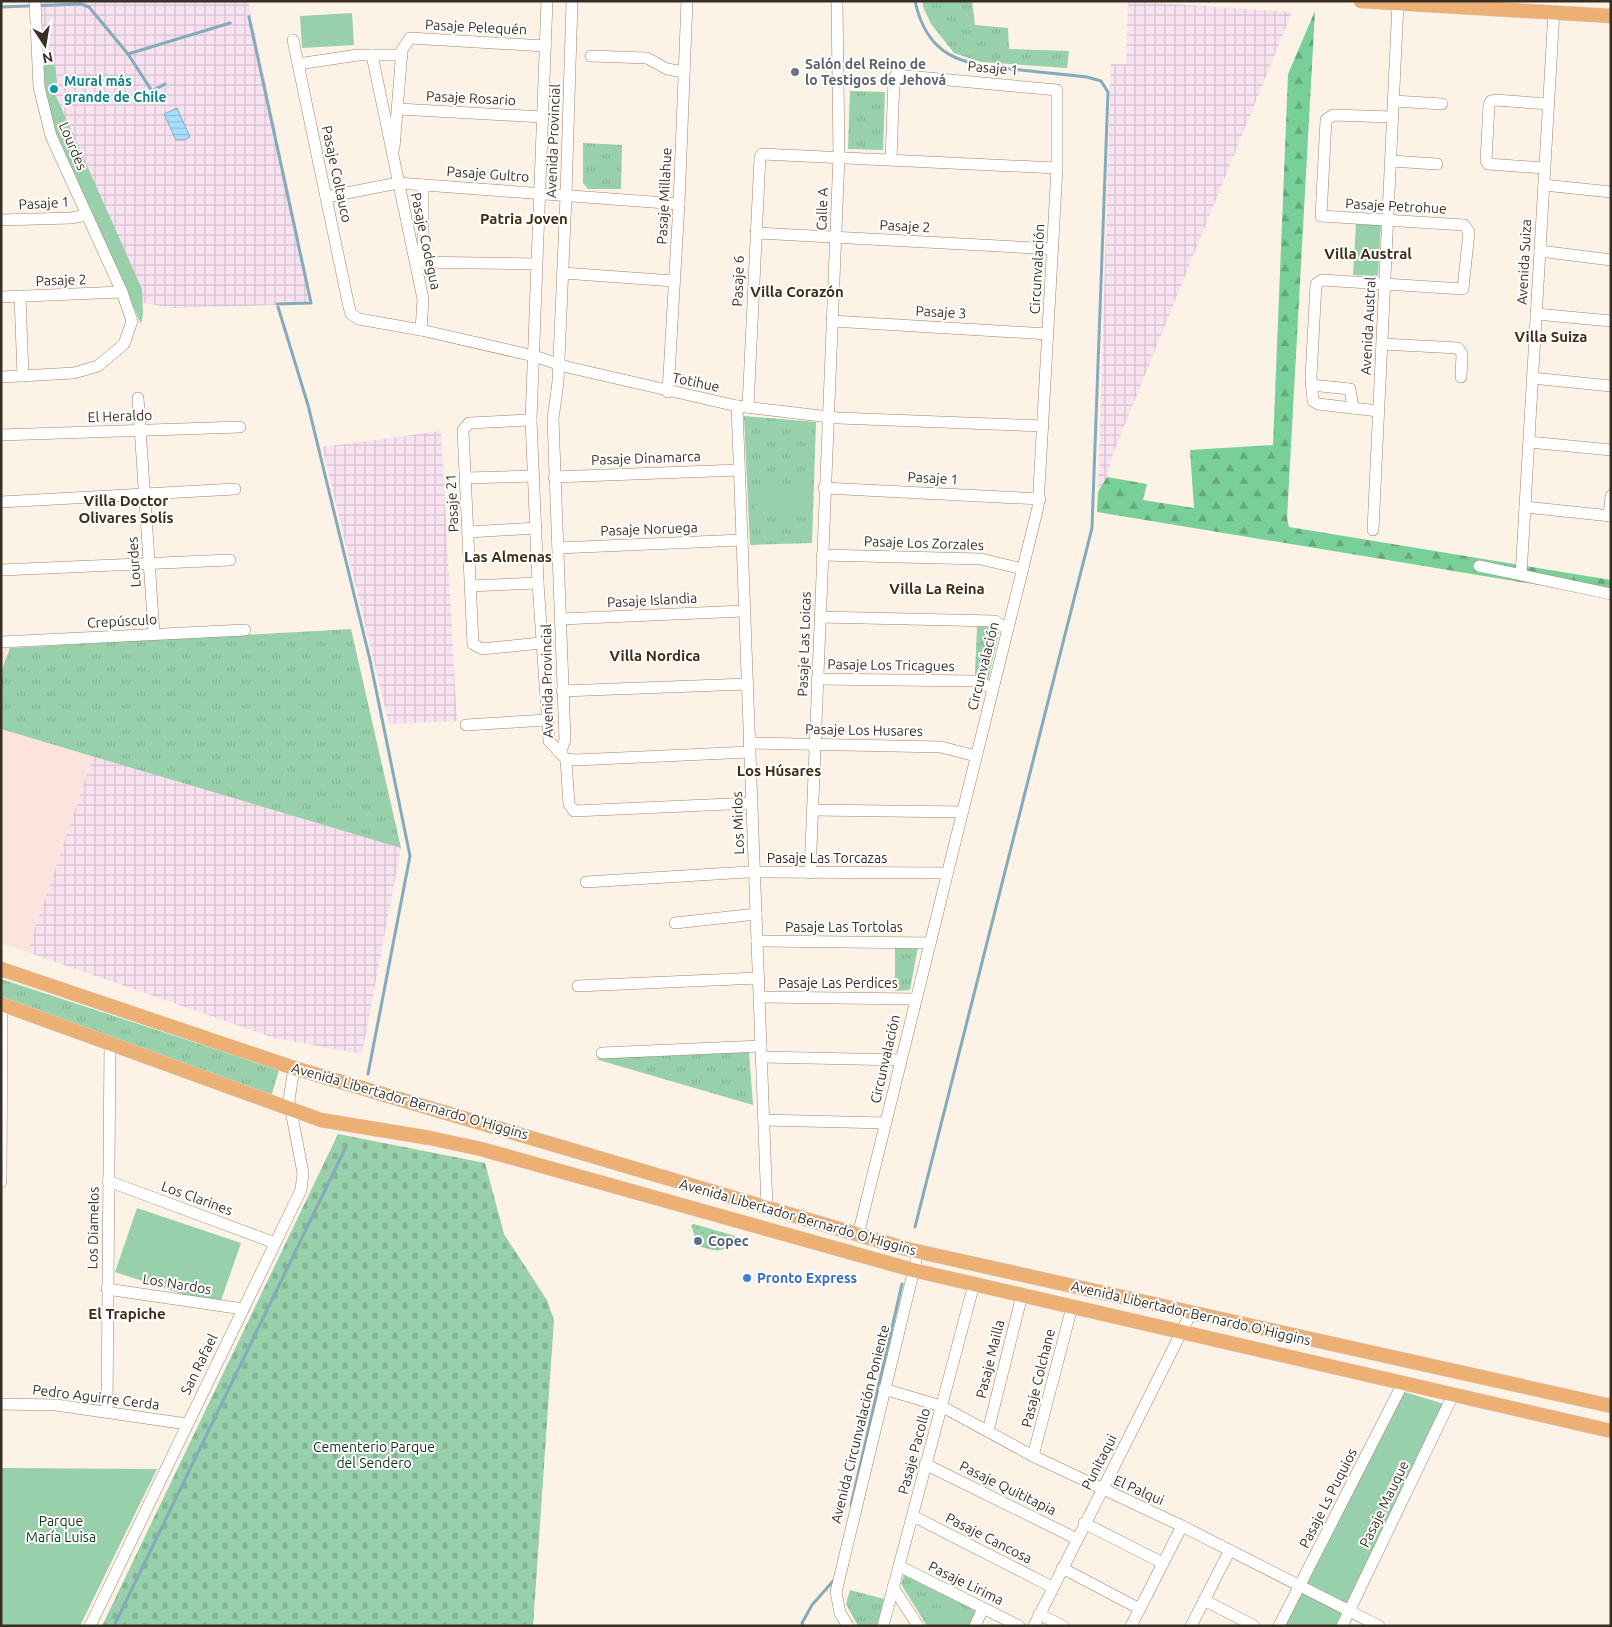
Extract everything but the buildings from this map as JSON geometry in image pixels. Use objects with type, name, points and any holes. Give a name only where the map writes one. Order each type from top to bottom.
[{"type":"main road","points":[[1361,1],[1554,11],[1611,16]]},
{"type":"main road","name":"Avenida Libertador Bernardo O'Higgins","points":[[1,969],[294,1068],[916,1251],[1611,1406]]},
{"type":"main road","name":"Avenida Libertador Bernardo O'Higgins","points":[[2,1004],[321,1120],[481,1149],[913,1270],[1611,1431]]},
{"type":"main road","points":[[1173,1309],[1175,1330]]},
{"type":"street","name":"Lourdes","points":[[1,377],[86,370],[110,358],[124,344],[132,321],[122,292],[51,136],[43,110],[38,87],[36,1]]},
{"type":"street","name":"Avenida Provincial","points":[[547,1],[531,420],[546,720],[548,741],[563,756]]},
{"type":"street","name":"Avenida Provincial","points":[[563,756],[565,740],[553,419],[563,274],[572,1]]},
{"type":"street","name":"Pasaje Millahue","points":[[668,392],[679,204],[687,1]]},
{"type":"street","name":"Calle A","points":[[828,417],[839,156],[837,1]]},
{"type":"street","name":"Avenida Austral","points":[[1373,530],[1398,3]]},
{"type":"street","name":"Avenida Suiza","points":[[1521,575],[1554,11]]},
{"type":"street","name":"Pasaje Pelequén","points":[[402,55],[403,46],[410,38],[545,46]]},
{"type":"street","name":"Pasaje Coltauco","points":[[293,40],[351,314]]},
{"type":"street","points":[[298,64],[358,55],[402,55]]},
{"type":"street","name":"Pasaje Codegua","points":[[372,55],[398,183],[419,262],[423,299],[421,330]]},
{"type":"street","name":"Pasaje Codegua","points":[[393,160],[402,55]]},
{"type":"street","points":[[590,56],[647,58],[668,70],[684,72]]},
{"type":"street","name":"Pasaje 1","points":[[891,159],[894,78],[900,75],[1054,88],[1059,94]]},
{"type":"street","name":"Circunvalación","points":[[858,1235],[915,998],[1040,499],[1059,94]]},
{"type":"street","points":[[1394,101],[1442,104]]},
{"type":"street","points":[[1545,168],[1488,164],[1486,161],[1489,105],[1491,101],[1549,104]]},
{"type":"street","name":"Pasaje Rosario","points":[[398,109],[542,117]]},
{"type":"street","name":"Pasaje Petrohue","points":[[1385,284],[1463,289],[1468,241],[1467,227],[1324,217],[1320,213],[1326,120],[1333,115],[1392,117]]},
{"type":"street","name":"Pasaje 6","points":[[742,406],[760,157],[766,152],[839,156]]},
{"type":"street","points":[[839,156],[1057,168]]},
{"type":"street","points":[[1391,161],[1437,164]]},
{"type":"street","name":"Pasaje Gultro","points":[[326,196],[398,183],[679,204]]},
{"type":"street","points":[[423,185],[419,262],[536,264]]},
{"type":"street","points":[[1544,186],[1611,192]]},
{"type":"street","name":"Pasaje 1","points":[[1,220],[71,218],[87,215]]},
{"type":"street","name":"Pasaje 2","points":[[756,233],[1053,248]]},
{"type":"street","points":[[1540,251],[1611,260]]},
{"type":"street","points":[[563,274],[674,281]]},
{"type":"street","points":[[1378,411],[1318,404],[1313,401],[1311,381],[1318,281],[1385,284]]},
{"type":"street","name":"Pasaje 2","points":[[1,297],[122,292]]},
{"type":"street","points":[[20,296],[23,376]]},
{"type":"street","name":"Totihue","points":[[351,314],[359,319],[421,330],[534,356],[668,392],[742,406],[828,417],[1043,426]]},
{"type":"street","points":[[1536,314],[1611,321]]},
{"type":"street","name":"Pasaje 3","points":[[832,321],[1048,334]]},
{"type":"street","points":[[1382,344],[1458,348],[1462,354],[1461,377]]},
{"type":"street","points":[[1532,378],[1611,386]]},
{"type":"street","points":[[1311,381],[1350,389],[1353,408]]},
{"type":"street","name":"Lourdes","points":[[138,398],[154,634]]},
{"type":"street","name":"Los Mirlos","points":[[742,406],[739,470],[767,1208]]},
{"type":"street","name":"Pasaje Las Loicas","points":[[810,873],[828,417]]},
{"type":"street","name":"Pasaje 21","points":[[531,420],[469,423],[463,430],[473,644],[482,649],[541,643]]},
{"type":"street","name":"El Heraldo","points":[[1,435],[240,427]]},
{"type":"street","points":[[1529,442],[1611,450]]},
{"type":"street","name":"Pasaje Dinamarca","points":[[554,477],[739,470]]},
{"type":"street","points":[[466,478],[534,476]]},
{"type":"street","points":[[1,502],[235,488]]},
{"type":"street","name":"Pasaje 1","points":[[824,488],[1040,499]]},
{"type":"street","points":[[1525,507],[1610,516],[1611,496]]},
{"type":"street","points":[[468,532],[536,528]]},
{"type":"street","name":"Pasaje Noruega","points":[[558,548],[742,540]]},
{"type":"street","name":"Pasaje Los Zorzales","points":[[822,555],[981,559],[1023,569]]},
{"type":"street","points":[[1,570],[230,560]]},
{"type":"street","points":[[1479,566],[1611,594]]},
{"type":"street","points":[[470,586],[538,583]]},
{"type":"street","name":"Pasaje Islandia","points":[[560,619],[744,611]]},
{"type":"street","points":[[820,617],[995,621],[1008,629]]},
{"type":"street","name":"Crepúsculo","points":[[1,642],[245,630]]},
{"type":"street","name":"Pasaje Los Tricagues","points":[[818,679],[974,681],[993,688]]},
{"type":"street","points":[[562,691],[747,684]]},
{"type":"street","points":[[466,725],[546,720]]},
{"type":"street","name":"Pasaje Los Husares","points":[[563,756],[576,760],[815,744],[941,747],[976,756]]},
{"type":"street","points":[[563,756],[570,804],[574,811],[752,803]]},
{"type":"street","points":[[813,810],[962,812]]},
{"type":"street","name":"Pasaje Las Torcazas","points":[[586,882],[755,872],[947,873]]},
{"type":"street","points":[[675,923],[756,914]]},
{"type":"street","name":"Pasaje Las Tortolas","points":[[757,941],[930,943]]},
{"type":"street","points":[[578,986],[759,978]]},
{"type":"street","name":"Pasaje Las Perdices","points":[[760,997],[915,998]]},
{"type":"street","points":[[1,1182],[2,1004]]},
{"type":"street","name":"Los Diamelos","points":[[107,1412],[110,1044]]},
{"type":"street","points":[[602,1053],[762,1051],[901,1060]]},
{"type":"street","name":"San Rafael","points":[[90,1626],[303,1183],[291,1110],[290,1089],[294,1068]]},
{"type":"street","points":[[764,1120],[885,1123]]},
{"type":"street","name":"Los Clarines","points":[[108,1181],[275,1243]]},
{"type":"street","name":"Avenida Circunvalación Poniente","points":[[848,1626],[837,1603],[836,1592],[916,1251]]},
{"type":"street","name":"Pasaje Pacollo","points":[[883,1626],[974,1284]]},
{"type":"street","name":"Los Nardos","points":[[107,1289],[243,1310]]},
{"type":"street","name":"Pasaje Mailla","points":[[988,1430],[1022,1295]]},
{"type":"street","name":"Pasaje Colchane","points":[[1034,1456],[1072,1307]]},
{"type":"street","name":"Punitaqui","points":[[1034,1626],[1102,1490],[1175,1330],[1191,1312]]},
{"type":"street","name":"Pasaje Ls Puquios","points":[[1279,1626],[1403,1383]]},
{"type":"street","name":"El Palqui","points":[[884,1389],[941,1406],[1034,1456],[1102,1490],[1182,1526],[1379,1626]]},
{"type":"street","name":"Pasaje Mauque","points":[[1342,1626],[1453,1395]]},
{"type":"street","name":"Pedro Aguirre Cerda","points":[[1,1404],[56,1405],[187,1424]]},
{"type":"street","name":"Pasaje Quititapia","points":[[925,1464],[1077,1538]]},
{"type":"street","name":"Pasaje Cancosa","points":[[913,1516],[1052,1587]]},
{"type":"street","points":[[1084,1523],[1164,1562]]},
{"type":"street","points":[[1131,1626],[1182,1526]]},
{"type":"street","points":[[1191,1626],[1230,1550]]},
{"type":"street","name":"Pasaje Lirima","points":[[899,1566],[1019,1626]]},
{"type":"street","points":[[1062,1568],[1140,1609]]},
{"type":"street","points":[[894,1588],[918,1626]]},
{"type":"street","points":[[1204,1600],[1254,1626]]},
{"type":"street","points":[[975,1626],[983,1608]]},
{"type":"street","points":[[1040,1614],[1062,1626]]},
{"type":"shaded area","points":[[40,1],[248,1],[313,304],[174,308],[131,301],[56,132],[42,70]]},
{"type":"shaded area","points":[[1128,1],[1292,12],[1113,454],[1103,493],[1098,492],[1111,64],[1126,64]]},
{"type":"shaded area","points":[[441,431],[457,721],[389,724],[322,447]]},
{"type":"shaded area","points":[[1,648],[10,648],[1,672]]},
{"type":"shaded area","points":[[1,729],[93,756],[27,952],[1,943]]},
{"type":"shaded area","points":[[93,756],[401,848],[362,1054],[274,1038],[27,952]]},
{"type":"green space","points":[[922,1],[972,1],[975,25],[1008,28],[1009,49],[1069,51],[1067,68],[981,62],[954,53],[931,24]]},
{"type":"green space","points":[[1315,11],[1287,518],[1289,527],[1611,580],[1611,597],[1097,512],[1098,492],[1107,477],[1147,484],[1143,500],[1194,508],[1190,450],[1273,445],[1288,74]]},
{"type":"green space","points":[[352,13],[354,45],[302,48],[300,16]]},
{"type":"green space","points":[[41,65],[55,65],[57,83],[53,85],[56,96],[142,289],[143,314],[141,324],[56,132],[47,107]]},
{"type":"green space","points":[[850,91],[885,92],[883,150],[848,149]]},
{"type":"green space","points":[[583,143],[622,145],[621,189],[588,189],[583,183]]},
{"type":"green space","points":[[1356,224],[1381,225],[1378,276],[1353,275]]},
{"type":"green space","points":[[744,416],[816,422],[812,543],[750,545]]},
{"type":"green space","points":[[757,488],[808,492],[806,517],[754,516]]},
{"type":"green space","points":[[977,626],[992,627],[999,632],[988,680],[975,674]]},
{"type":"green space","points":[[351,629],[401,848],[1,729],[1,672],[10,648]]},
{"type":"green space","points":[[918,947],[910,990],[895,991],[895,948]]},
{"type":"green space","points":[[1,979],[279,1070],[271,1097],[1,998]]},
{"type":"green space","points":[[749,1052],[753,1105],[595,1059]]},
{"type":"green space","name":"Cementerio Parque del Sendero","points":[[338,1134],[485,1163],[504,1234],[547,1300],[554,1320],[533,1626],[102,1626]]},
{"type":"green space","points":[[137,1208],[241,1243],[219,1306],[115,1272]]},
{"type":"green space","points":[[694,1224],[737,1238],[727,1247],[719,1250],[698,1246],[691,1225]]},
{"type":"green space","points":[[1401,1391],[1451,1406],[1338,1626],[1283,1626]]},
{"type":"green space","name":"Parque María Luisa","points":[[1,1468],[157,1469],[80,1626],[1,1626]]},
{"type":"green space","points":[[905,1572],[978,1609],[970,1626],[927,1626],[901,1584]]},
{"type":"green space","points":[[850,1590],[884,1599],[877,1626],[858,1626],[846,1604]]},
{"type":"green space","points":[[948,1601],[966,1610],[958,1626],[935,1626]]},
{"type":"water","points":[[177,108],[190,137],[184,140],[176,140],[164,114]]},
{"type":"waterway","points":[[915,1],[928,35],[937,46],[949,54],[962,60],[993,67],[1087,77],[1101,81],[1108,92],[1092,528],[915,1227]]},
{"type":"waterway","points":[[1,7],[81,4],[89,7],[128,54],[152,91],[165,84]]},
{"type":"waterway","points":[[249,17],[311,303],[277,304]]},
{"type":"waterway","points":[[128,54],[230,23]]},
{"type":"waterway","points":[[278,307],[308,405],[370,660],[410,856],[368,1074]]},
{"type":"waterway","points":[[114,1626],[345,1149]]},
{"type":"waterway","points":[[851,1505],[902,1284]]},
{"type":"waterway","points":[[803,1626],[802,1623],[812,1605],[834,1580]]},
{"type":"place","name":"Salón del Reino de lo Testigos de Jehová","points":[[795,72]]},
{"type":"place","name":"Mural más grande de Chile","points":[[54,89]]},
{"type":"place","name":"Copec","points":[[698,1241]]},
{"type":"place","name":"Pronto Express","points":[[747,1278]]},
{"type":"district","name":"Patria Joven","points":[[524,218]]},
{"type":"district","name":"Villa Austral","points":[[1368,253]]},
{"type":"district","name":"Villa Corazón","points":[[797,291]]},
{"type":"district","name":"Villa Suiza","points":[[1551,336]]},
{"type":"district","name":"Villa Doctor Olivares Solís","points":[[126,508]]},
{"type":"district","name":"Las Almenas","points":[[508,556]]},
{"type":"district","name":"Villa La Reina","points":[[937,588]]},
{"type":"district","name":"Villa Nordica","points":[[655,655]]},
{"type":"district","name":"Los Húsares","points":[[779,770]]},
{"type":"district","name":"El Trapiche","points":[[127,1313]]}]
